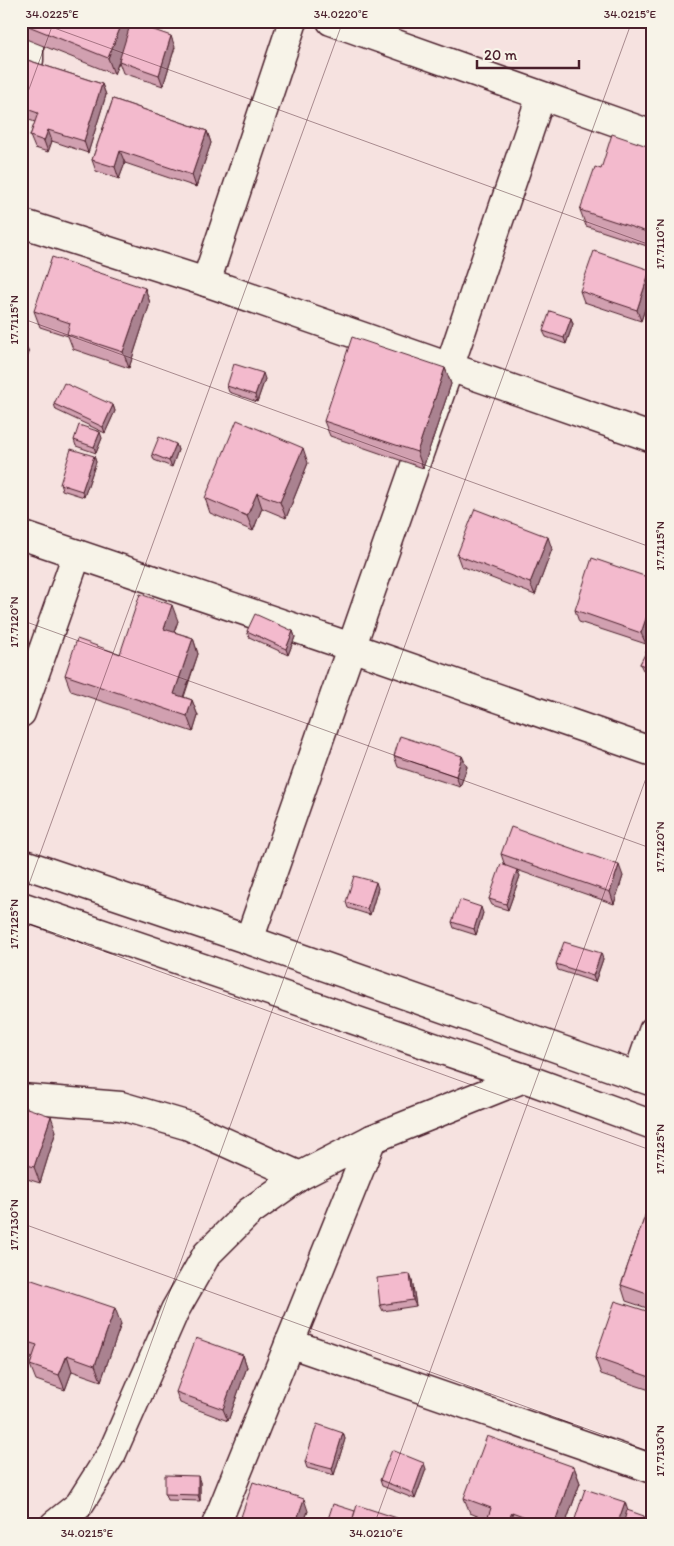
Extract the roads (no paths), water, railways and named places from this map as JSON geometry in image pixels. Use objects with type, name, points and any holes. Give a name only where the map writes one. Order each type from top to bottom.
[{"type":"street","points":[[21,86],[29,60],[29,21]]},
{"type":"street","points":[[206,282],[293,21]]},
{"type":"street","points":[[330,21],[653,135]]},
{"type":"street","points":[[249,940],[450,368],[541,96]]},
{"type":"street","points":[[21,223],[206,282],[653,438]]},
{"type":"street","points":[[21,535],[653,752]]},
{"type":"street","points":[[21,713],[77,554]]},
{"type":"street","points":[[21,863],[249,940],[645,1079],[653,1031]]},
{"type":"street","points":[[21,906],[524,1078],[653,1125]]},
{"type":"street","points":[[54,1525],[79,1505],[112,1453],[175,1310],[207,1254],[249,1212],[300,1176],[372,1139],[524,1078]]},
{"type":"street","points":[[21,1098],[121,1106],[189,1126],[300,1176]]},
{"type":"street","points":[[216,1525],[372,1139]]},
{"type":"street","points":[[289,1343],[653,1469]]}]
